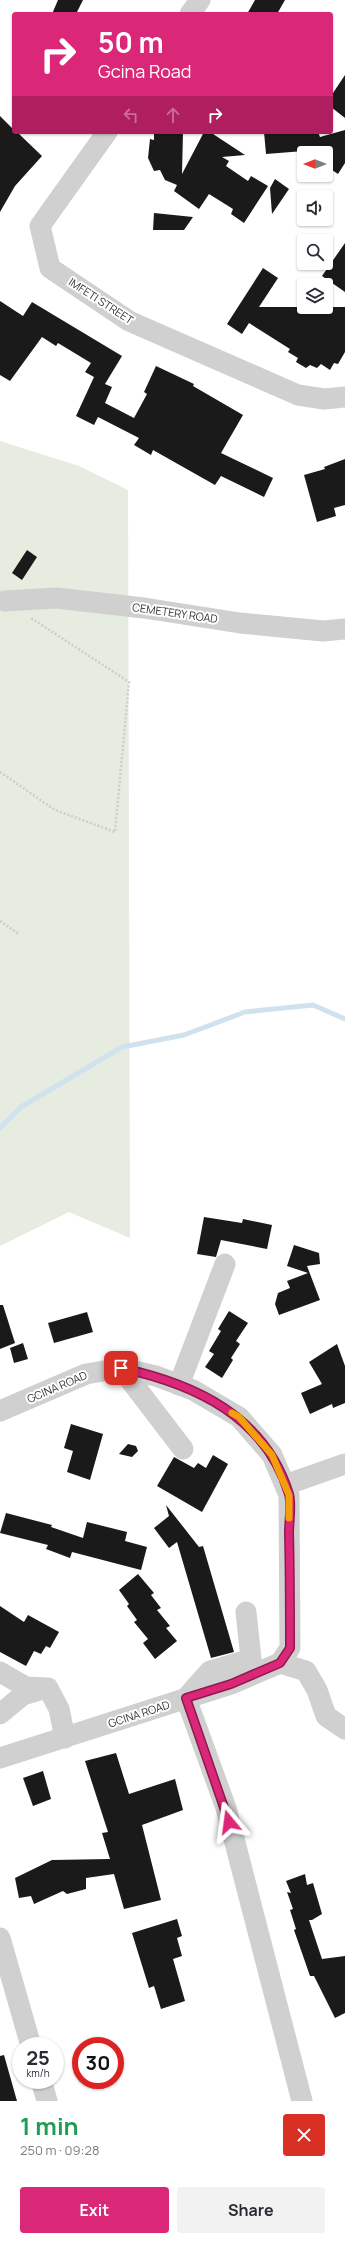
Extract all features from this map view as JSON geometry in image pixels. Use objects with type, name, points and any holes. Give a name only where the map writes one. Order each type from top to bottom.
[{"type":"street","points":[[191,12],[200,0]]},
{"type":"street","name":"IMFETI STREET","points":[[106,134],[40,226],[50,268],[129,321],[298,395],[324,399],[345,396]]},
{"type":"street","name":"CEMETERY ROAD","points":[[5,601],[56,598],[144,608],[240,622],[324,631],[345,629]]},
{"type":"street","points":[[179,1385],[225,1264]]},
{"type":"street","points":[[121,1368],[183,1449]]},
{"type":"street","name":"GCINA ROAD","points":[[0,1411],[86,1374],[121,1368],[156,1376],[193,1390],[239,1417],[272,1455],[289,1495],[290,1648],[280,1663],[231,1684],[0,1758]]},
{"type":"street","points":[[285,1486],[345,1464]]},
{"type":"street","points":[[246,1612],[251,1659],[210,1671],[186,1698],[226,1808],[302,2101]]},
{"type":"street","points":[[280,1663],[306,1671],[317,1690],[326,1716],[345,1729]]},
{"type":"street","points":[[0,1672],[26,1687],[48,1688]]},
{"type":"street","points":[[0,1714],[23,1695],[48,1688]]},
{"type":"street","points":[[48,1688],[59,1709],[65,1738]]},
{"type":"street","points":[[0,1938],[28,2037]]},
{"type":"street","points":[[44,2089],[47,2101]]},
{"type":"path","points":[[0,772],[55,810],[115,832],[129,682],[5,601]]},
{"type":"path","points":[[0,921],[18,934]]},
{"type":"shaded area","points":[[0,441],[79,466],[128,490],[130,1238],[69,1212],[0,1246]]},
{"type":"building","points":[[58,0],[83,0],[77,12],[53,12]]},
{"type":"building","points":[[255,0],[285,0],[278,12],[248,12]]},
{"type":"building","points":[[345,75],[345,118],[333,109],[333,93]]},
{"type":"building","points":[[0,116],[12,128],[12,134],[19,134],[42,156],[15,186],[0,212]]},
{"type":"building","points":[[345,130],[345,163],[338,174],[333,171],[333,146],[297,146],[297,152],[266,154],[264,134],[319,134],[320,137]]},
{"type":"building","points":[[154,134],[183,134],[182,174],[203,134],[213,134],[245,155],[222,157],[229,161],[226,166],[248,181],[251,176],[268,186],[244,223],[231,214],[233,209],[209,194],[199,209],[174,191],[177,185],[165,180],[160,170],[154,171],[148,158],[150,139],[154,140]]},
{"type":"building","points":[[275,179],[289,189],[272,214],[270,188]]},
{"type":"building","points":[[154,213],[193,217],[184,230],[153,230]]},
{"type":"building","points":[[345,243],[345,292],[333,284],[333,278],[325,278],[322,276],[326,270],[333,270],[333,260]]},
{"type":"building","points":[[263,268],[278,278],[259,307],[297,307],[297,314],[333,314],[333,307],[345,307],[345,352],[338,364],[334,363],[330,370],[321,364],[317,368],[310,365],[306,368],[296,362],[298,358],[288,352],[290,349],[249,323],[242,334],[227,324]]},
{"type":"building","points":[[0,301],[23,316],[32,302],[122,356],[105,384],[112,387],[105,403],[134,418],[147,394],[144,392],[156,366],[194,384],[193,386],[243,415],[221,453],[273,478],[264,497],[221,476],[215,485],[153,450],[151,455],[134,445],[139,438],[98,417],[94,425],[76,416],[94,377],[85,372],[91,363],[58,343],[56,346],[42,337],[10,381],[0,375]]},
{"type":"building","points":[[345,459],[345,505],[334,508],[336,516],[317,522],[304,475],[325,469],[324,467]]},
{"type":"building","points":[[27,550],[37,557],[22,580],[12,573]]},
{"type":"building","points":[[204,1217],[242,1223],[243,1219],[272,1225],[267,1249],[221,1240],[216,1257],[197,1254]]},
{"type":"building","points":[[294,1245],[319,1253],[320,1264],[307,1266],[320,1300],[279,1315],[275,1304],[278,1293],[290,1288],[287,1281],[308,1273],[287,1266]]},
{"type":"building","points":[[0,1305],[3,1305],[15,1343],[0,1349]]},
{"type":"building","points":[[229,1311],[248,1323],[236,1341],[240,1344],[231,1358],[233,1360],[222,1378],[205,1367],[214,1354],[209,1351],[221,1331],[218,1329]]},
{"type":"building","points":[[87,1312],[93,1332],[54,1343],[48,1323]]},
{"type":"building","points":[[23,1343],[28,1359],[14,1363],[10,1348]]},
{"type":"building","points":[[337,1344],[345,1366],[345,1403],[333,1408],[332,1404],[310,1414],[301,1393],[322,1384],[309,1362]]},
{"type":"building","points":[[71,1424],[103,1434],[90,1480],[67,1472],[73,1451],[64,1448]]},
{"type":"building","points":[[128,1444],[136,1446],[138,1451],[132,1457],[119,1454]]},
{"type":"building","points":[[213,1455],[228,1464],[202,1512],[157,1486],[174,1457],[194,1468],[198,1463],[206,1468]]},
{"type":"building","points":[[166,1505],[199,1547],[203,1546],[234,1652],[211,1658],[177,1542],[169,1548],[154,1528],[169,1516]]},
{"type":"building","points":[[6,1513],[52,1525],[51,1527],[83,1538],[87,1522],[127,1532],[125,1541],[147,1547],[141,1570],[72,1552],[70,1558],[46,1549],[48,1545],[0,1533]]},
{"type":"building","points":[[138,1574],[154,1593],[151,1595],[161,1608],[157,1610],[170,1626],[166,1628],[177,1641],[155,1659],[143,1643],[148,1639],[134,1622],[137,1620],[127,1606],[129,1604],[119,1590]]},
{"type":"building","points":[[0,1606],[24,1622],[28,1615],[59,1632],[50,1648],[46,1646],[41,1654],[34,1651],[26,1666],[0,1652]]},
{"type":"building","points":[[116,1753],[129,1794],[175,1779],[183,1810],[142,1825],[161,1900],[124,1909],[114,1874],[86,1878],[86,1889],[67,1894],[63,1891],[34,1904],[31,1896],[19,1898],[15,1878],[52,1860],[110,1859],[102,1833],[108,1832],[85,1761]]},
{"type":"building","points":[[43,1771],[51,1799],[33,1806],[23,1778]]},
{"type":"building","points":[[305,1874],[307,1885],[313,1883],[322,1914],[312,1920],[309,1920],[322,1959],[345,1956],[345,2013],[335,2018],[314,1976],[310,1976],[294,1930],[296,1929],[290,1910],[293,1909],[287,1892],[291,1893],[286,1881]]},
{"type":"building","points":[[177,1919],[182,1936],[177,1938],[182,1956],[173,1959],[185,2001],[161,2009],[154,1986],[149,1988],[132,1933]]},
{"type":"building","points":[[4,2055],[12,2083],[12,2089],[14,2089],[17,2101],[0,2101],[0,2056]]},
{"type":"waterway","points":[[0,1128],[21,1107],[122,1047],[184,1035],[245,1012],[313,1005],[345,1019]]},
{"type":"slow traffic","points":[[232,1413],[239,1417],[272,1455],[289,1495],[289,1518]]},
{"type":"route","points":[[121,1368],[156,1376],[193,1390],[239,1417],[272,1455],[289,1495],[290,1648],[280,1663],[231,1684],[186,1698],[226,1808],[229,1822]]}]
